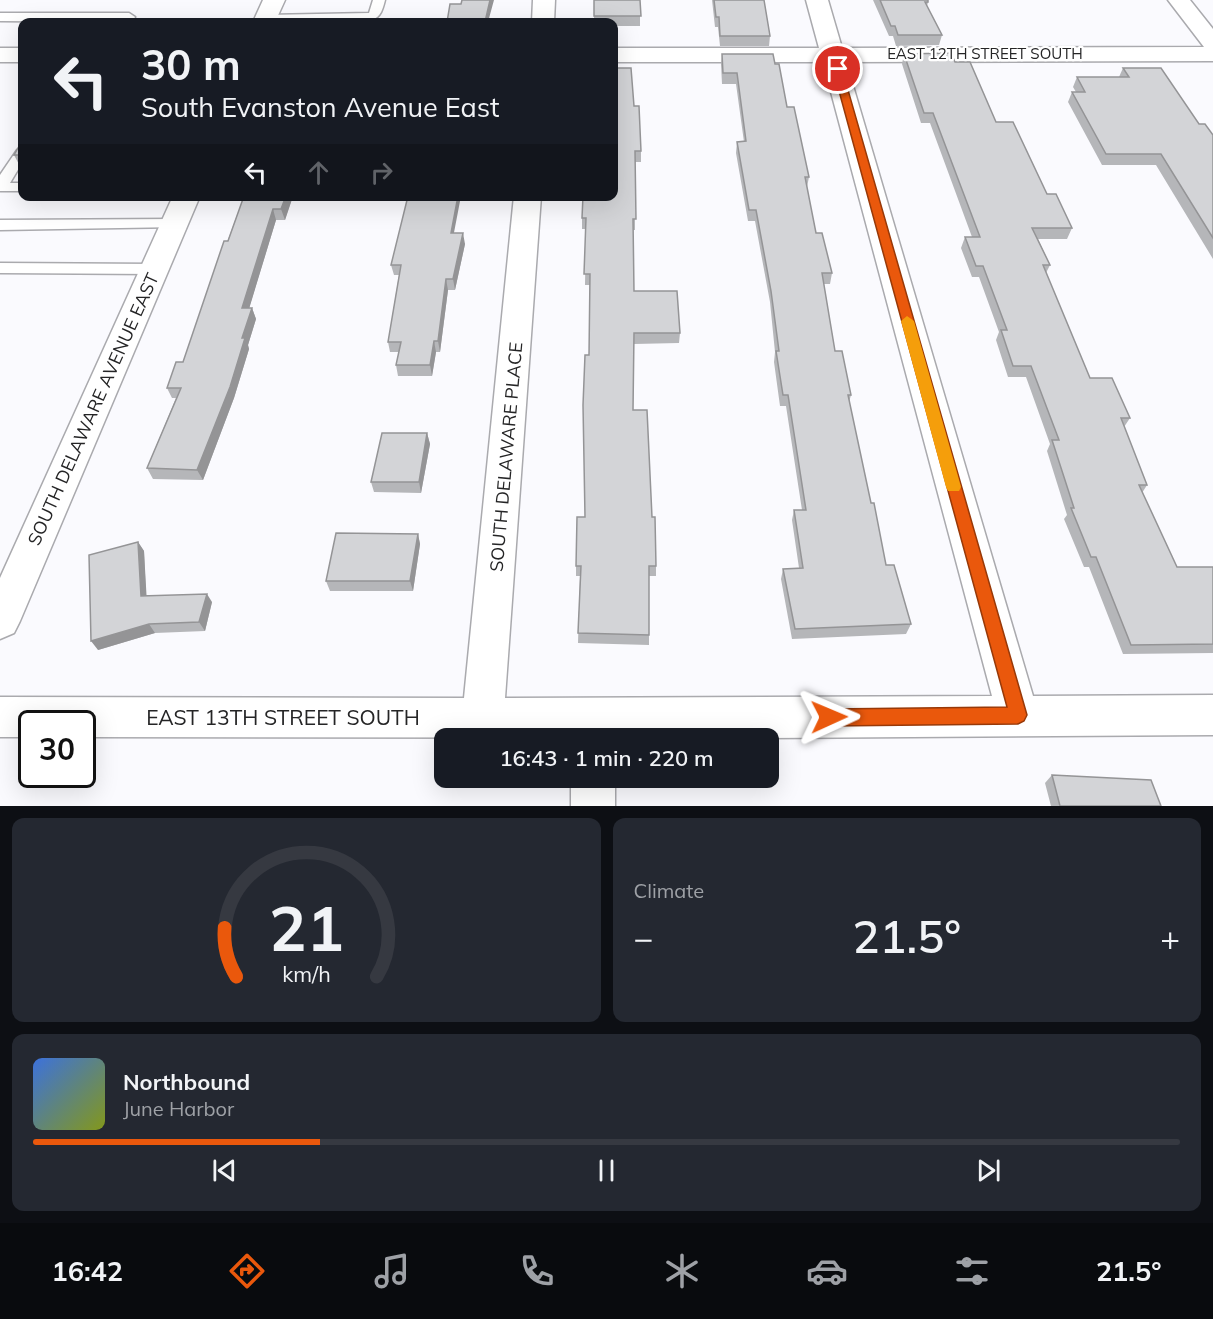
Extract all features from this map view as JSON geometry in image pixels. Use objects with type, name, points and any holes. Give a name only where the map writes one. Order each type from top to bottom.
[{"type":"street","points":[[543,18],[544,0]]},
{"type":"street","points":[[817,0],[1018,715]]},
{"type":"street","points":[[1179,0],[1213,44]]},
{"type":"street","name":"EAST 12TH STREET SOUTH","points":[[618,54],[1213,54]]},
{"type":"street","points":[[0,55],[18,56]]},
{"type":"street","name":"SOUTH DELAWARE PLACE","points":[[483,717],[528,201]]},
{"type":"street","name":"SOUTH DELAWARE AVENUE EAST","points":[[0,621],[181,210]]},
{"type":"street","name":"EAST 13TH STREET SOUTH","points":[[623,728],[1018,715],[1213,715]]},
{"type":"street","name":"EAST 13TH STREET SOUTH","points":[[0,717],[483,717],[584,728]]},
{"type":"street","points":[[593,788],[593,806]]},
{"type":"lane","points":[[268,14],[372,16],[380,0]]},
{"type":"lane","points":[[0,17],[128,18]]},
{"type":"lane","points":[[0,187],[18,159]]},
{"type":"lane","points":[[0,187],[18,187]]},
{"type":"lane","points":[[0,225],[181,210]]},
{"type":"lane","points":[[0,268],[155,269]]},
{"type":"building","points":[[462,0],[490,0],[486,18],[448,18],[450,4],[461,4]]},
{"type":"building","points":[[594,0],[640,0],[641,16],[594,16]]},
{"type":"building","points":[[714,0],[764,0],[770,36],[720,36],[719,17],[716,17]]},
{"type":"building","points":[[880,0],[928,0],[925,2],[942,35],[898,35],[895,26],[891,26]]},
{"type":"building","points":[[951,53],[955,62],[970,62],[996,122],[1013,122],[1047,194],[1056,194],[1072,228],[1032,228],[1050,265],[1043,265],[1090,378],[1112,378],[1130,418],[1121,418],[1147,485],[1139,485],[1177,567],[1213,567],[1213,644],[1131,645],[1096,557],[1091,557],[1071,508],[1074,508],[1052,440],[1059,440],[1031,366],[1013,366],[1001,330],[1007,330],[983,266],[976,266],[965,237],[980,237],[933,113],[924,113],[904,54]]},
{"type":"building","points":[[722,54],[773,54],[775,64],[779,64],[787,107],[794,107],[809,177],[805,177],[816,233],[822,233],[832,273],[822,273],[835,351],[842,351],[851,395],[848,395],[871,503],[874,503],[886,565],[894,565],[911,624],[795,629],[783,569],[803,568],[794,510],[806,510],[788,395],[783,395],[776,351],[779,351],[771,291],[756,210],[749,210],[737,142],[746,141],[737,73],[723,73]]},
{"type":"building","points":[[618,68],[631,68],[634,106],[639,106],[641,151],[635,151],[634,291],[677,291],[680,333],[634,333],[633,410],[647,410],[652,517],[655,517],[656,566],[649,566],[649,635],[578,633],[581,566],[576,566],[577,517],[585,517],[583,405],[585,355],[589,355],[590,274],[584,274],[586,218],[582,218],[583,201],[618,201]]},
{"type":"building","points":[[1123,68],[1161,68],[1199,124],[1205,124],[1213,135],[1213,238],[1161,154],[1106,154],[1072,92],[1085,92],[1077,77],[1129,77]]},
{"type":"building","points":[[242,201],[284,201],[281,209],[273,209],[242,308],[252,308],[242,338],[245,338],[230,387],[197,470],[147,468],[181,388],[167,388],[176,362],[183,362],[224,241],[228,241]]},
{"type":"building","points":[[407,201],[457,201],[451,233],[463,233],[453,279],[446,279],[438,341],[434,341],[430,365],[396,365],[401,342],[388,342],[401,265],[391,265]]},
{"type":"building","points":[[382,433],[427,433],[419,482],[371,482]]},
{"type":"building","points":[[336,533],[418,534],[410,581],[326,581]]},
{"type":"building","points":[[138,542],[141,596],[207,594],[199,622],[149,624],[91,641],[89,555]]},
{"type":"building","points":[[1052,775],[1151,780],[1161,806],[1060,806]]},
{"type":"slow traffic","points":[[907,321],[953,487]]},
{"type":"route","points":[[829,717],[1018,715],[838,69]]}]
